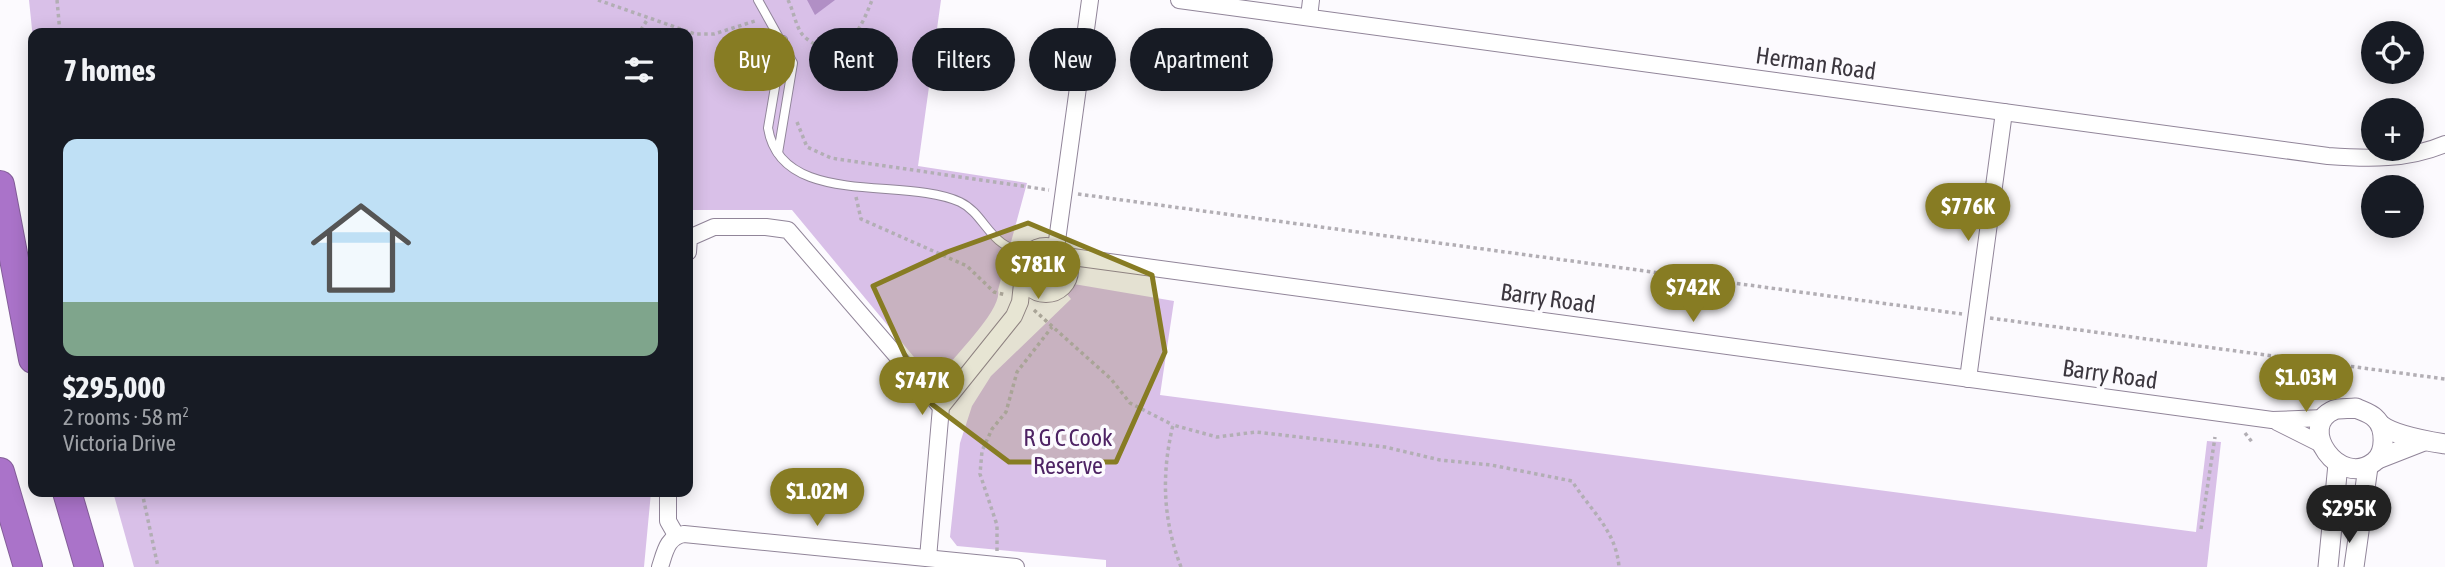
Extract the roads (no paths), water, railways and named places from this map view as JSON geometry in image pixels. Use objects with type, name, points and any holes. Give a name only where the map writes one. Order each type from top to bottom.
[{"type":"highway","points":[[0,185],[28,333]]},
{"type":"highway","points":[[0,472],[27,567]]},
{"type":"highway","points":[[68,497],[89,567]]},
{"type":"street","points":[[928,558],[941,407],[1025,302],[1054,292],[1068,279],[1070,269],[1060,252],[1064,192],[1090,0]]},
{"type":"street","name":"Herman Road","points":[[1179,0],[2359,158],[2412,154],[2445,144]]},
{"type":"street","points":[[1308,17],[1311,0]]},
{"type":"street","points":[[1968,379],[2004,111]]},
{"type":"street","points":[[693,236],[714,227],[766,227],[788,230],[941,407]]},
{"type":"street","points":[[1025,302],[1023,275],[1027,256],[1043,246],[1060,252]]},
{"type":"street","name":"Barry Road","points":[[1060,252],[1109,264],[2272,420],[2324,418]]},
{"type":"street","name":"Barry Road","points":[[1068,279],[1109,264]]},
{"type":"street","points":[[1023,275],[1035,290],[1054,292]]},
{"type":"street","points":[[2424,441],[2353,469],[2339,464],[2321,444],[2319,430],[2324,418],[2334,410],[2356,408],[2374,416],[2393,435],[2413,435],[2424,441],[2445,444]]},
{"type":"street","name":"Barry Road","points":[[2272,420],[2304,433],[2321,444]]},
{"type":"street","points":[[2354,567],[2373,463],[2383,443],[2381,425]]},
{"type":"street","points":[[2328,567],[2339,464]]},
{"type":"street","points":[[668,497],[668,521],[676,535]]},
{"type":"street","points":[[660,567],[669,542],[676,535],[694,534],[1016,567]]},
{"type":"lane","points":[[758,0],[776,28]]},
{"type":"lane","points":[[774,91],[768,128],[770,140],[785,165],[797,173],[814,179],[961,202],[1002,243],[1027,256]]},
{"type":"lane","points":[[778,153],[790,91]]},
{"type":"park label","name":"R G C Cook Reserve","points":[[1068,451]]}]
